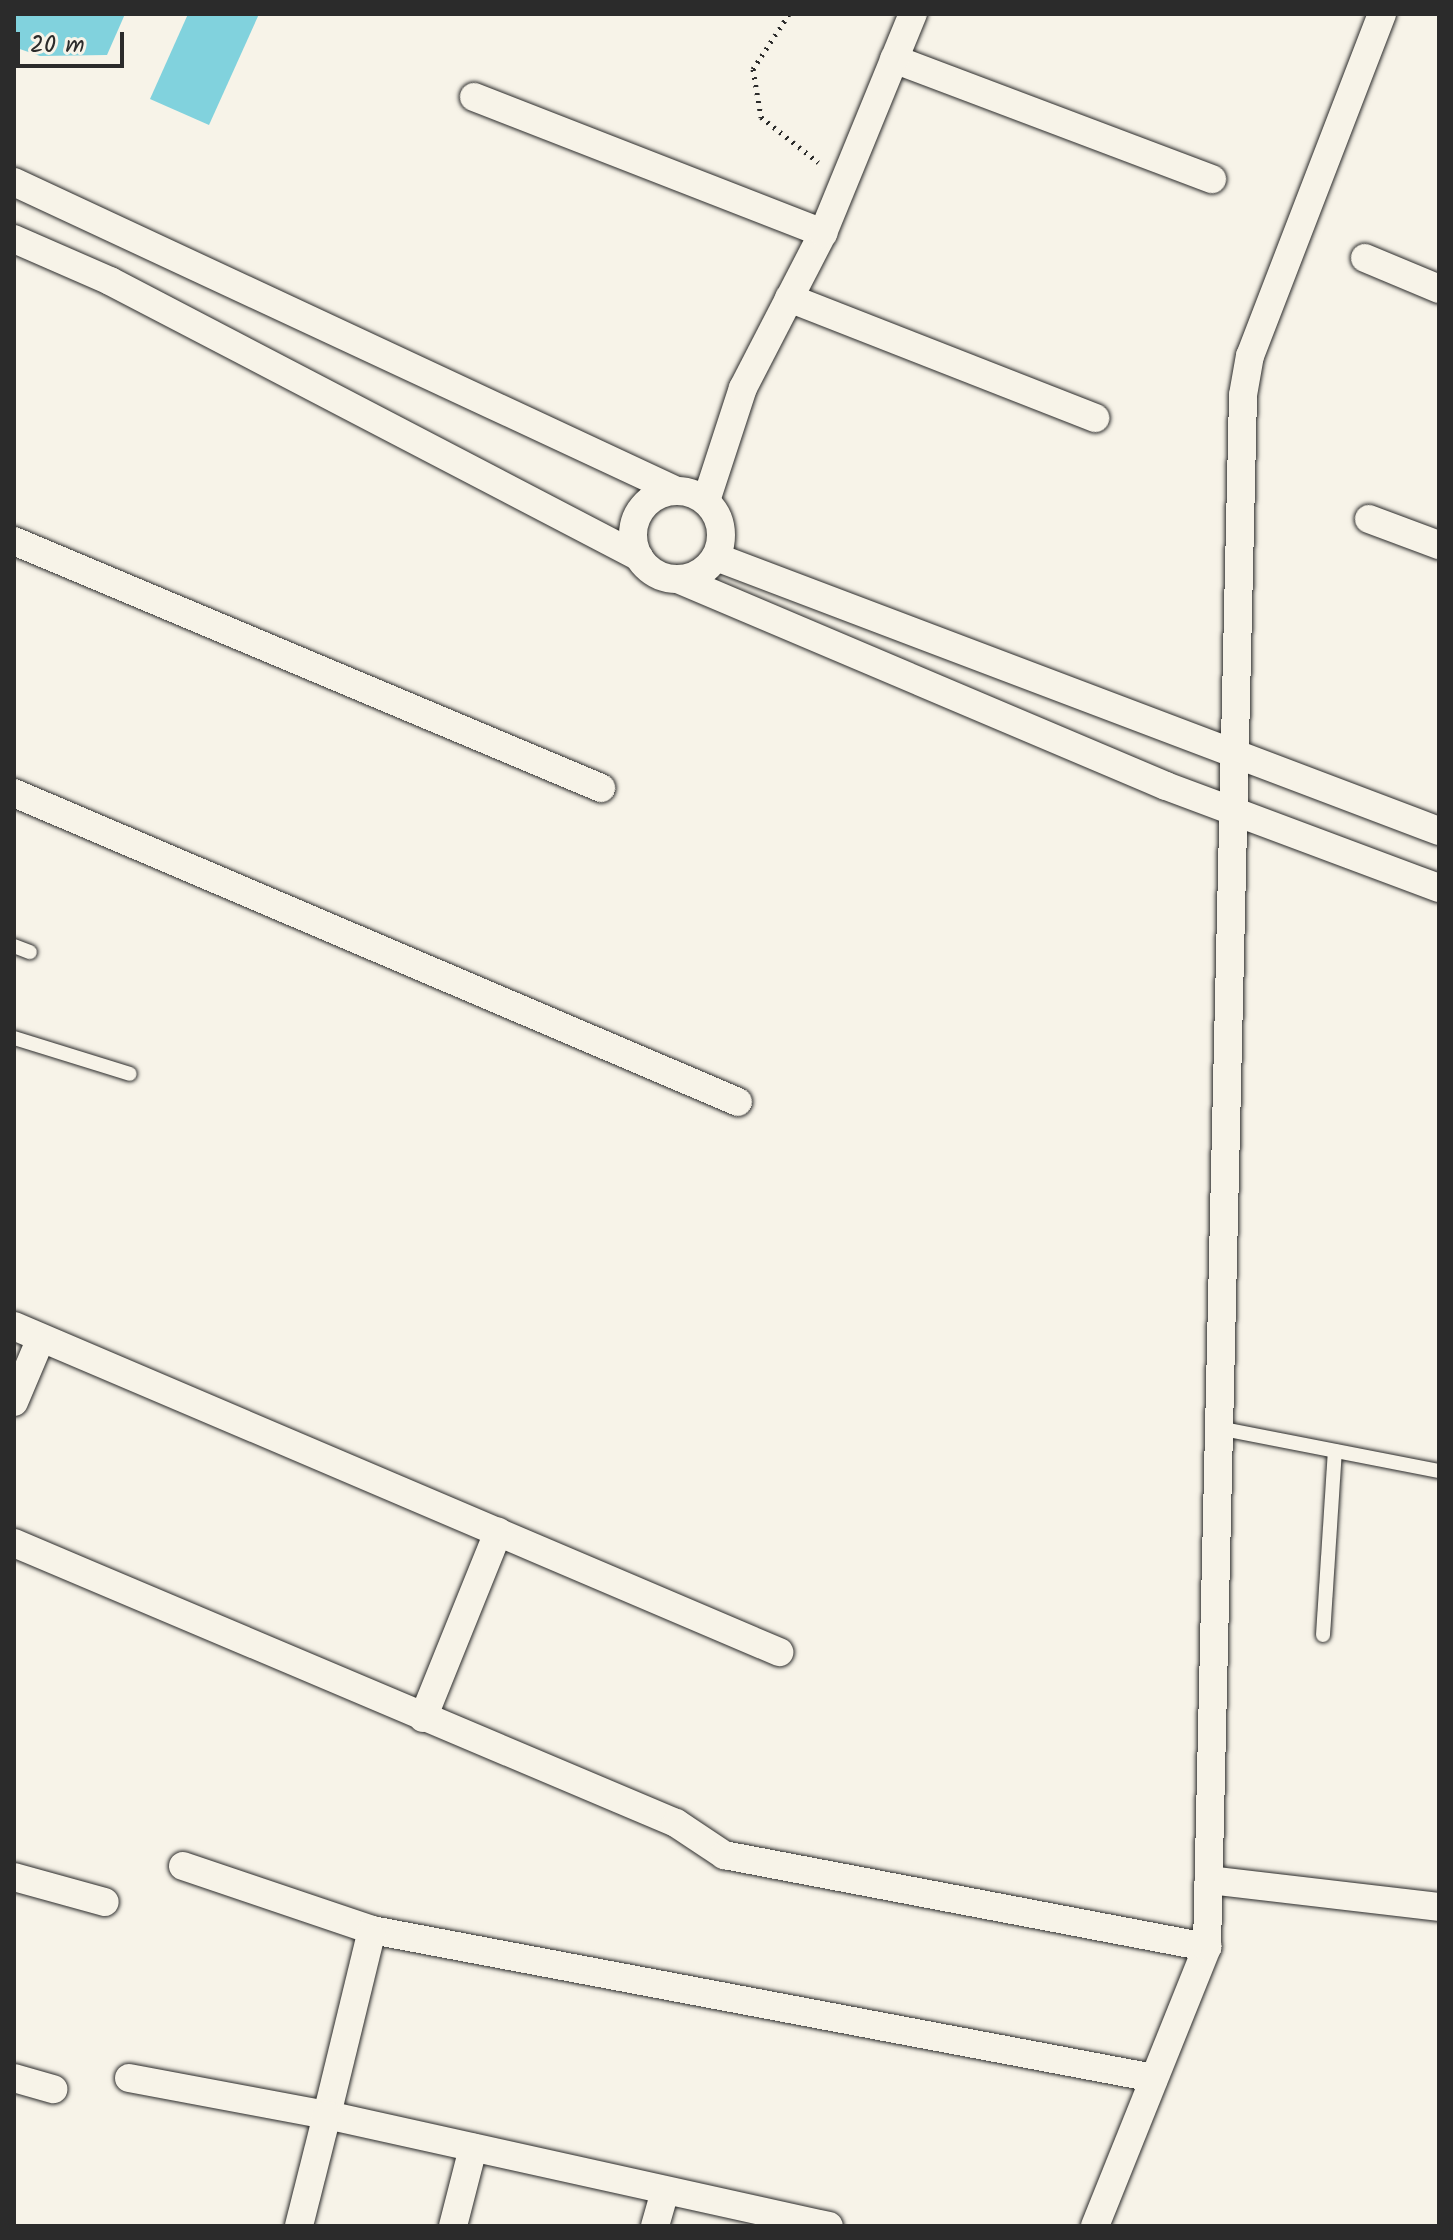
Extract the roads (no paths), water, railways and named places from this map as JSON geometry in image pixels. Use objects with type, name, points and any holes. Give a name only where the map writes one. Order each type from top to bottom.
[{"type":"street","points":[[706,501],[743,388],[823,233],[913,14]]},
{"type":"street","points":[[1095,2226],[1207,1947],[1231,754],[1243,395],[1250,356],[1382,14]]},
{"type":"street","points":[[894,59],[1212,179]]},
{"type":"street","points":[[474,97],[823,233]]},
{"type":"street","points":[[14,182],[677,491],[706,501],[721,527],[716,557],[706,569],[678,579]]},
{"type":"street","points":[[14,239],[110,281],[639,557]]},
{"type":"street","points":[[1365,258],[1439,289]]},
{"type":"street","points":[[789,298],[1095,418]]},
{"type":"street","points":[[677,491],[662,493],[639,513],[634,543],[639,557],[649,569],[1231,811],[1439,888]]},
{"type":"street","points":[[1369,519],[1439,545]]},
{"type":"street","points":[[14,541],[601,788]]},
{"type":"street","points":[[716,557],[1439,831]]},
{"type":"street","points":[[14,793],[738,1102]]},
{"type":"street","points":[[14,1326],[779,1652]]},
{"type":"street","points":[[14,1402],[41,1338]]},
{"type":"street","points":[[423,1718],[498,1532]]},
{"type":"street","points":[[14,1543],[676,1823],[724,1855],[1207,1947]]},
{"type":"street","points":[[183,1866],[372,1930],[1154,2078]]},
{"type":"street","points":[[14,1877],[105,1902]]},
{"type":"street","points":[[1209,1880],[1439,1907]]},
{"type":"street","points":[[299,2226],[372,1930]]},
{"type":"street","points":[[14,2078],[53,2089]]},
{"type":"street","points":[[129,2078],[327,2115],[829,2226]]},
{"type":"street","points":[[453,2226],[473,2148]]},
{"type":"street","points":[[655,2226],[665,2191]]},
{"type":"lane","points":[[14,946],[30,952]]},
{"type":"lane","points":[[14,1038],[130,1074]]},
{"type":"lane","points":[[1218,1428],[1439,1471]]},
{"type":"lane","points":[[1323,1635],[1335,1451]]},
{"type":"water","points":[[14,14],[125,14],[107,55],[40,56],[14,47]]},
{"type":"water","points":[[188,14],[259,14],[209,125],[150,99]]}]
